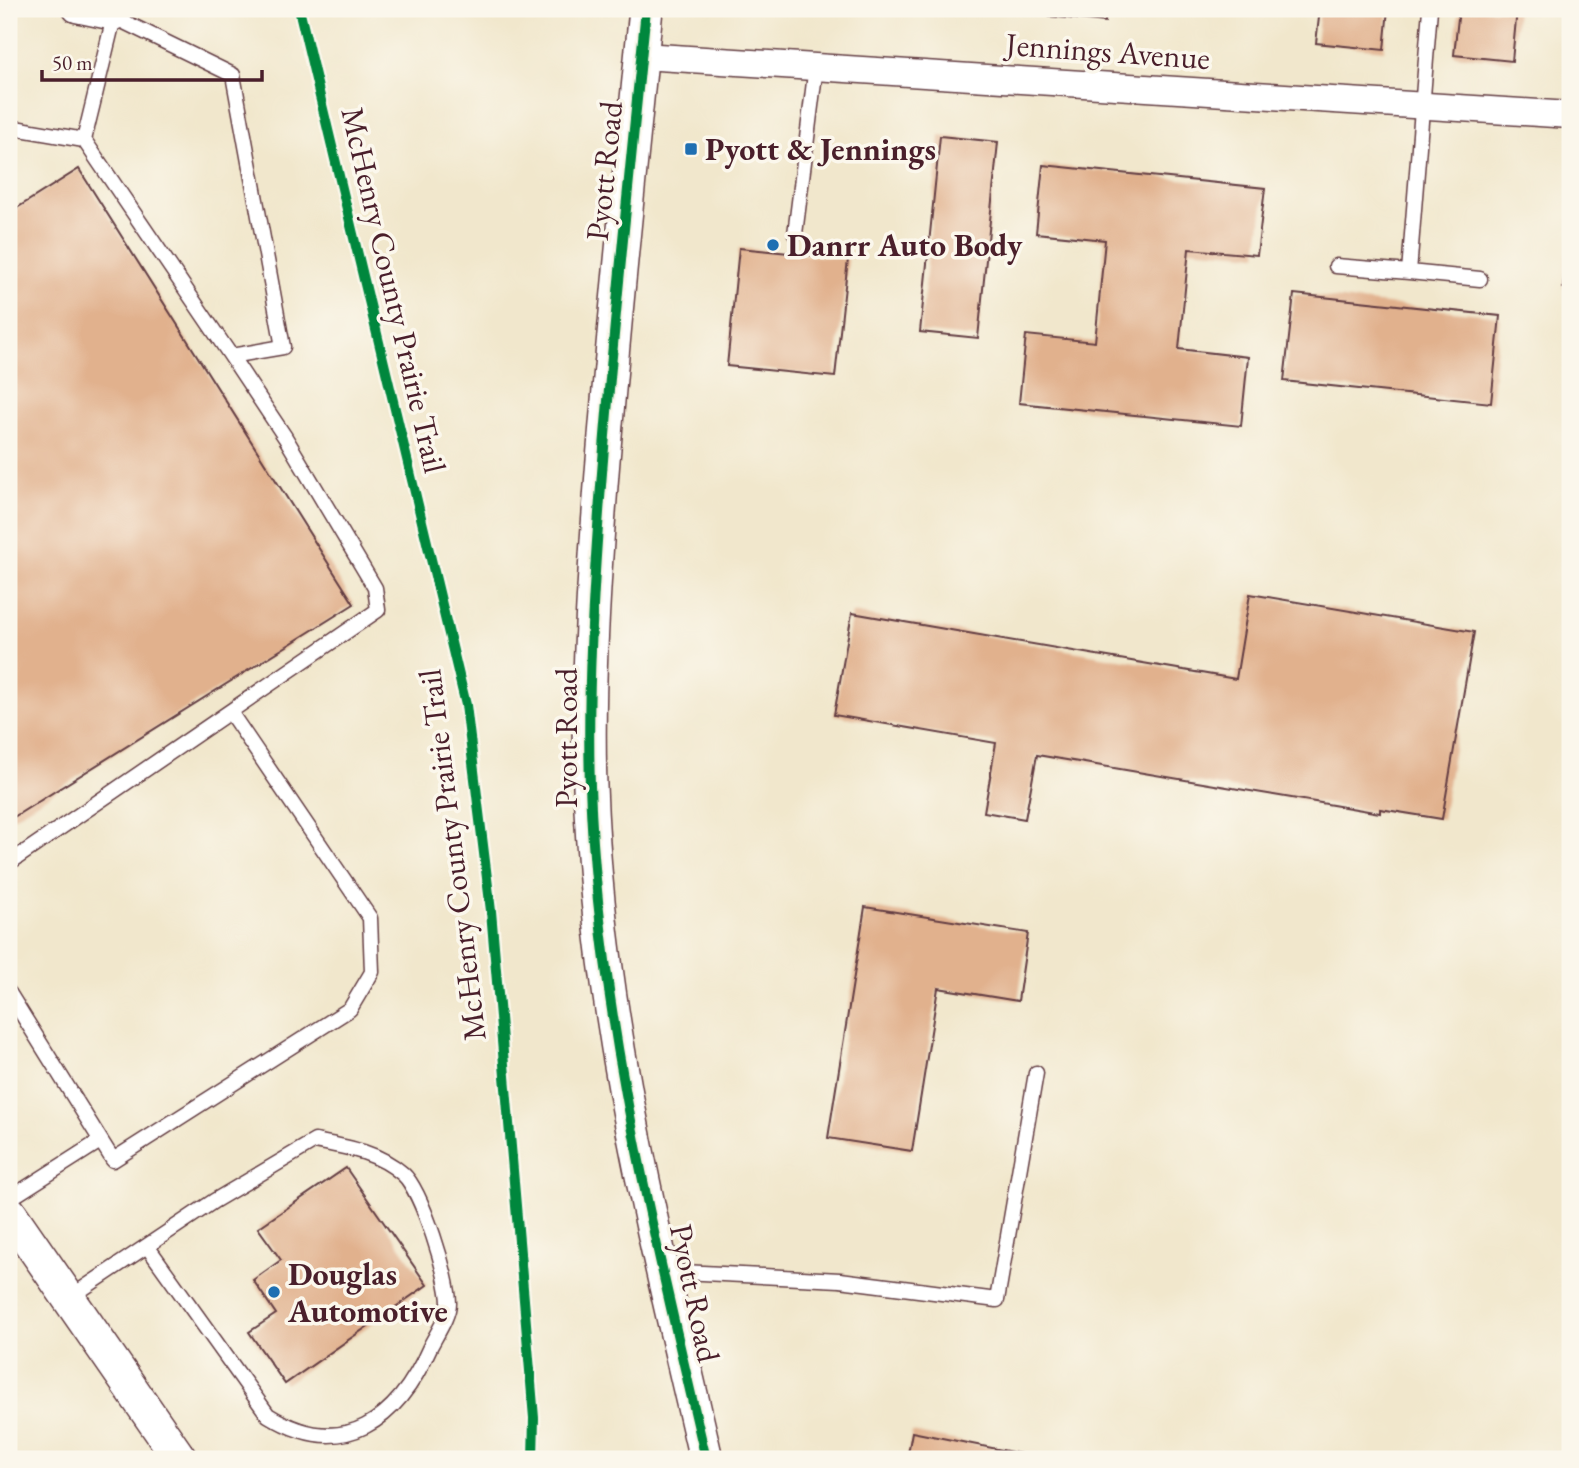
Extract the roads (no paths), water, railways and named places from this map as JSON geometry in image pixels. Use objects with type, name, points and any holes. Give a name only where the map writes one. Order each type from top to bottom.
[{"type":"street","points":[[76,9],[114,17]]},
{"type":"street","name":"Pyott Road","points":[[646,9],[596,560],[590,787],[597,892],[624,1083],[706,1459]]},
{"type":"street","name":"Jennings Avenue","points":[[642,56],[1570,115]]},
{"type":"street","points":[[9,1212],[180,1459]]},
{"type":"lane","points":[[1409,272],[1430,9]]},
{"type":"lane","points":[[84,141],[114,17],[233,75],[283,347],[231,356]]},
{"type":"lane","points":[[795,234],[816,66]]},
{"type":"lane","points":[[9,127],[84,141],[285,437],[375,588],[378,610],[9,863]]},
{"type":"lane","points":[[1336,266],[1480,279]]},
{"type":"lane","points":[[9,993],[113,1160],[350,1009],[372,972],[370,918],[230,712]]},
{"type":"lane","points":[[663,1271],[840,1280],[997,1300],[1036,1073]]},
{"type":"lane","points":[[9,1199],[100,1141]]},
{"type":"lane","points":[[69,1298],[214,1201],[315,1141],[364,1150],[405,1175],[427,1217],[449,1305],[422,1365],[391,1409],[364,1428],[335,1435],[294,1431],[268,1415],[147,1246]]},
{"type":"place","name":"Pyott & Jennings","points":[[691,149]]},
{"type":"place","name":"Danrr Auto Body","points":[[773,245]]},
{"type":"place","name":"Douglas Automotive","points":[[274,1292]]}]
